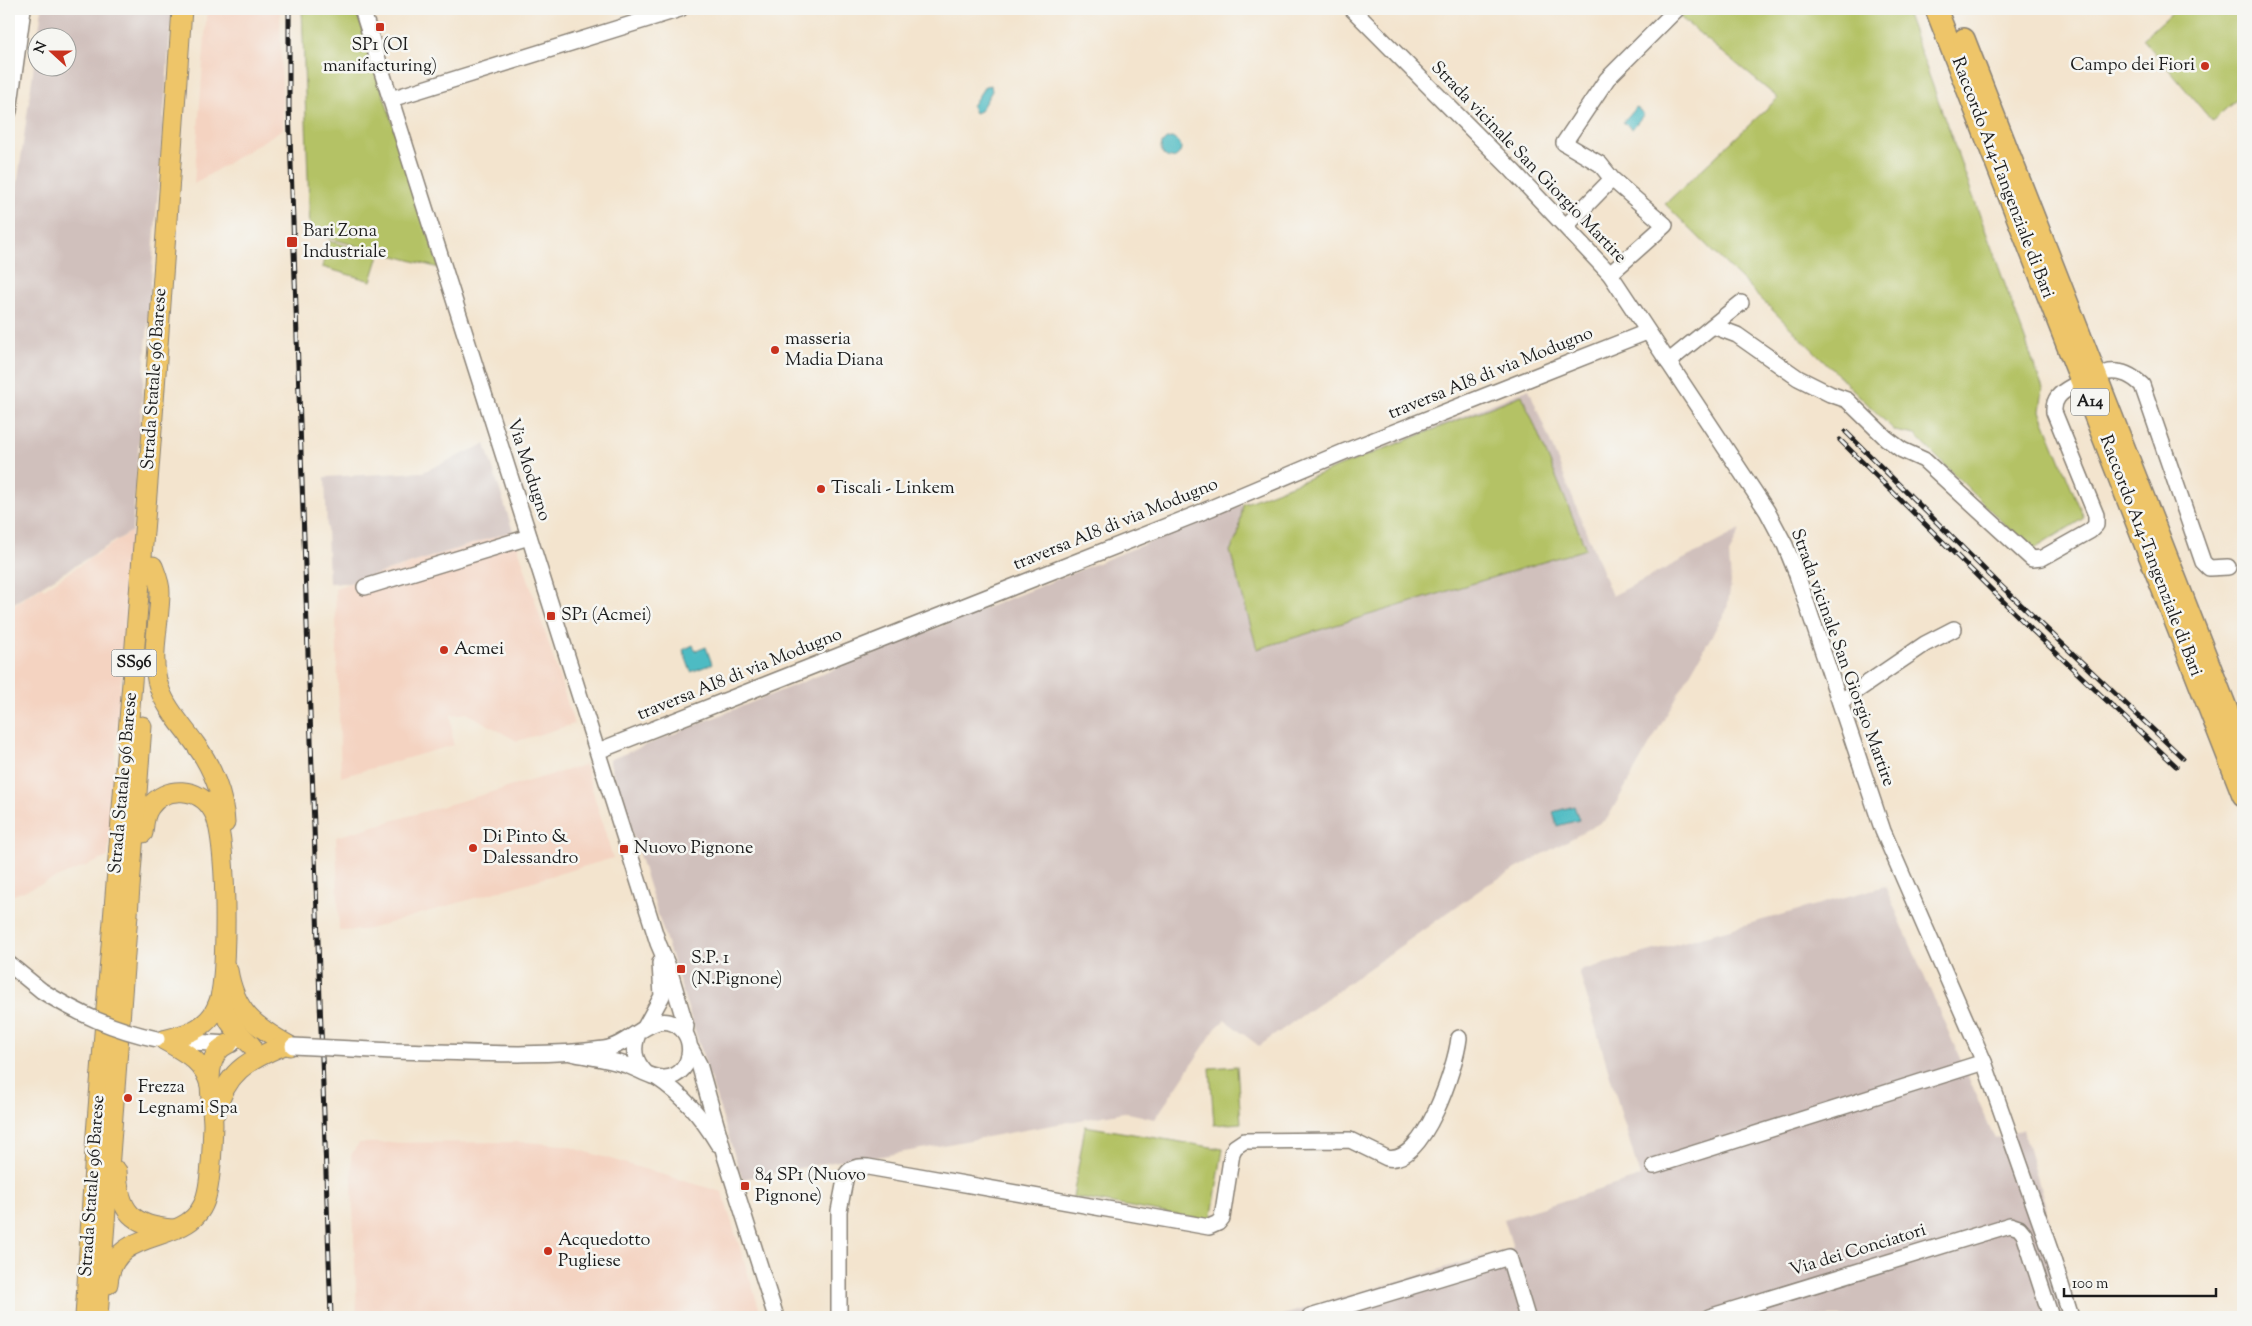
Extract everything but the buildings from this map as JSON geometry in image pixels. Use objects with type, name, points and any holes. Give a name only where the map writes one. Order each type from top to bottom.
[{"type":"highway","name":"Raccordo A14-Tangenziale di Bari","points":[[1936,9],[2243,795]]},
{"type":"highway","name":"Raccordo A14-Tangenziale di Bari","points":[[1952,9],[2243,751]]},
{"type":"main road","points":[[174,9],[171,40],[176,89]]},
{"type":"main road","name":"Strada Statale 96 Barese","points":[[85,1317],[96,1134],[151,444],[182,9]]},
{"type":"main road","name":"Strada Statale 96 Barese","points":[[98,1317],[194,9]]},
{"type":"main road","points":[[154,566],[160,590],[155,662],[157,680],[166,703],[204,758],[218,790],[225,823],[222,859]]},
{"type":"main road","points":[[126,938],[139,886],[144,819],[150,807],[159,798],[170,792],[184,792],[197,796],[207,803],[217,819],[222,859],[225,952],[221,994],[222,1007],[226,1018],[251,1045]]},
{"type":"main road","points":[[225,952],[232,990],[241,1009],[260,1029],[288,1046]]},
{"type":"main road","points":[[160,1040],[194,1031],[201,1026],[213,1014],[221,994]]},
{"type":"main road","points":[[160,1040],[196,1060],[205,1071],[210,1085]]},
{"type":"main road","points":[[105,1317],[110,1272],[121,1253],[139,1241],[174,1230],[190,1222],[204,1202],[208,1187],[213,1123],[210,1085],[214,1058],[221,1048],[228,1044]]},
{"type":"main road","points":[[118,1045],[122,1110],[117,1165],[121,1202],[129,1214],[140,1222],[152,1227],[174,1230]]},
{"type":"main road","points":[[213,1123],[222,1091],[233,1075],[255,1057],[288,1046]]},
{"type":"street","points":[[9,111],[23,9]]},
{"type":"street","name":"Via Modugno","points":[[362,9],[658,943],[669,969],[686,1026],[685,1032]]},
{"type":"street","points":[[391,100],[680,9]]},
{"type":"street","name":"Strada vicinale San Giorgio Martire","points":[[1352,9],[1566,226],[1610,274],[1748,481],[1785,545],[1883,831],[1984,1062],[2050,1250],[2071,1317]]},
{"type":"street","points":[[1610,274],[1665,225],[1612,179],[1594,159],[1564,143],[1608,79],[1677,9]]},
{"type":"street","points":[[1566,226],[1612,179]]},
{"type":"street","points":[[1668,362],[1741,303]]},
{"type":"street","points":[[1712,326],[1737,335],[1798,378],[1852,403],[1861,415],[1886,438],[1902,450],[1924,460],[2032,559],[2042,558],[2090,531],[2096,525],[2096,515],[2054,412],[2057,397],[2071,387]]},
{"type":"street","name":"traversa AI8 di via Modugno","points":[[598,751],[1197,514],[1346,451],[1647,332]]},
{"type":"street","points":[[2109,372],[2124,372],[2134,377],[2142,385],[2203,562],[2209,568],[2228,567]]},
{"type":"street","points":[[365,587],[529,537]]},
{"type":"street","points":[[1840,702],[1925,644],[1954,629]]},
{"type":"street","name":"Via Modugno","points":[[642,1030],[662,996],[658,943]]},
{"type":"street","points":[[9,964],[42,991],[74,1011],[89,1018],[160,1040],[392,1051],[571,1053],[608,1048],[656,1022],[668,1021],[677,1025],[685,1032],[699,1064],[725,1156],[776,1317]]},
{"type":"street","points":[[642,1030],[634,1043],[634,1054],[637,1064],[650,1075],[672,1088],[700,1116],[725,1156]]},
{"type":"street","points":[[838,1317],[839,1211],[846,1175],[848,1171],[854,1168],[868,1167],[1208,1227],[1218,1223],[1222,1218],[1232,1153],[1235,1147],[1244,1140],[1350,1140],[1387,1158],[1394,1159],[1405,1155],[1426,1128],[1441,1100],[1454,1066],[1459,1038]]},
{"type":"street","points":[[571,1053],[612,1061],[650,1075],[667,1078],[677,1074],[686,1065],[691,1049]]},
{"type":"street","points":[[1654,1166],[1984,1062]]},
{"type":"street","name":"Via dei Conciatori","points":[[1708,1317],[2010,1225],[2018,1228],[2024,1234],[2051,1317]]},
{"type":"street","points":[[1310,1317],[1508,1257],[1527,1317]]},
{"type":"shaded area","points":[[42,9],[172,9],[132,531],[9,606],[9,244],[32,78],[78,78],[78,28],[39,28]]},
{"type":"shaded area","points":[[207,9],[280,9],[283,129],[194,184]]},
{"type":"shaded area","name":"Nuovo Pignone","points":[[1529,389],[1612,596],[1740,530],[1729,554],[1731,583],[1727,609],[1607,819],[1487,885],[1259,1046],[1225,1020],[1216,1028],[1155,1119],[1124,1112],[866,1159],[844,1160],[742,1179],[609,760]]},
{"type":"shaded area","points":[[485,444],[513,531],[349,583],[329,583],[325,477],[423,472]]},
{"type":"shaded area","points":[[132,531],[108,857],[9,897],[9,608],[42,587],[44,589]]},
{"type":"shaded area","name":"Acmei","points":[[513,531],[574,724],[517,741],[467,713],[451,715],[453,745],[341,777],[335,588]]},
{"type":"shaded area","name":"Di Pinto & Dalessandro","points":[[585,765],[613,858],[365,930],[339,931],[336,837]]},
{"type":"shaded area","points":[[1885,886],[1995,1139],[2023,1129],[2078,1317],[1694,1317],[1693,1313],[1680,1317],[1276,1317],[1513,1248],[1504,1219],[1640,1177],[1579,971]]},
{"type":"shaded area","name":"Acquedotto Pugliese","points":[[526,1142],[563,1145],[722,1192],[762,1317],[357,1317],[351,1155],[359,1143]]},
{"type":"green space","points":[[302,9],[356,9],[439,268],[310,233]]},
{"type":"green space","points":[[1670,9],[1905,9],[2043,389],[2040,411],[2084,518],[2031,551],[1915,435],[1895,431],[1665,204],[1778,98]]},
{"type":"green space","name":"Campo dei Fiori","points":[[2176,9],[2243,9],[2243,94],[2212,121],[2143,39]]},
{"type":"green space","points":[[329,241],[379,255],[371,281],[322,267]]},
{"type":"green space","points":[[1522,395],[1586,549],[1257,649],[1230,551],[1238,535],[1243,504]]},
{"type":"green space","points":[[1237,1066],[1241,1123],[1214,1125],[1210,1068]]},
{"type":"green space","points":[[1085,1126],[1223,1149],[1211,1221],[1073,1197]]},
{"type":"water","points":[[991,85],[992,91],[980,111],[975,113],[972,106],[985,86]]},
{"type":"water","points":[[1636,107],[1644,114],[1632,129],[1623,122]]},
{"type":"water","points":[[1171,138],[1178,141],[1181,148],[1178,155],[1171,158],[1164,155],[1161,148],[1164,141]]},
{"type":"water","points":[[693,645],[696,651],[706,647],[712,664],[691,672],[683,650]]},
{"type":"water","points":[[1574,806],[1579,820],[1557,826],[1553,812]]},
{"type":"railway","points":[[289,9],[289,106],[331,1317]]},
{"type":"railway","points":[[1846,432],[1997,582],[2183,758]]},
{"type":"railway","points":[[1840,440],[2033,631],[2176,766]]},
{"type":"place","name":"SP1 (OI manifacturing)","points":[[380,27]]},
{"type":"place","name":"Campo dei Fiori","points":[[2205,66]]},
{"type":"place","name":"Bari Zona Industriale","points":[[292,242]]},
{"type":"place","name":"masseria Madia Diana","points":[[775,350]]},
{"type":"place","name":"Tiscali - Linkem","points":[[821,489]]},
{"type":"place","name":"SP1 (Acmei)","points":[[551,616]]},
{"type":"place","name":"Acmei","points":[[444,650]]},
{"type":"place","name":"Di Pinto & Dalessandro","points":[[473,848]]},
{"type":"place","name":"Nuovo Pignone","points":[[624,849]]},
{"type":"place","name":"S.P. 1 (N.Pignone)","points":[[681,969]]},
{"type":"place","name":"Frezza Legnami Spa","points":[[128,1098]]},
{"type":"place","name":"84 SP1 (Nuovo Pignone)","points":[[745,1186]]},
{"type":"place","name":"Acquedotto Pugliese","points":[[548,1251]]}]
